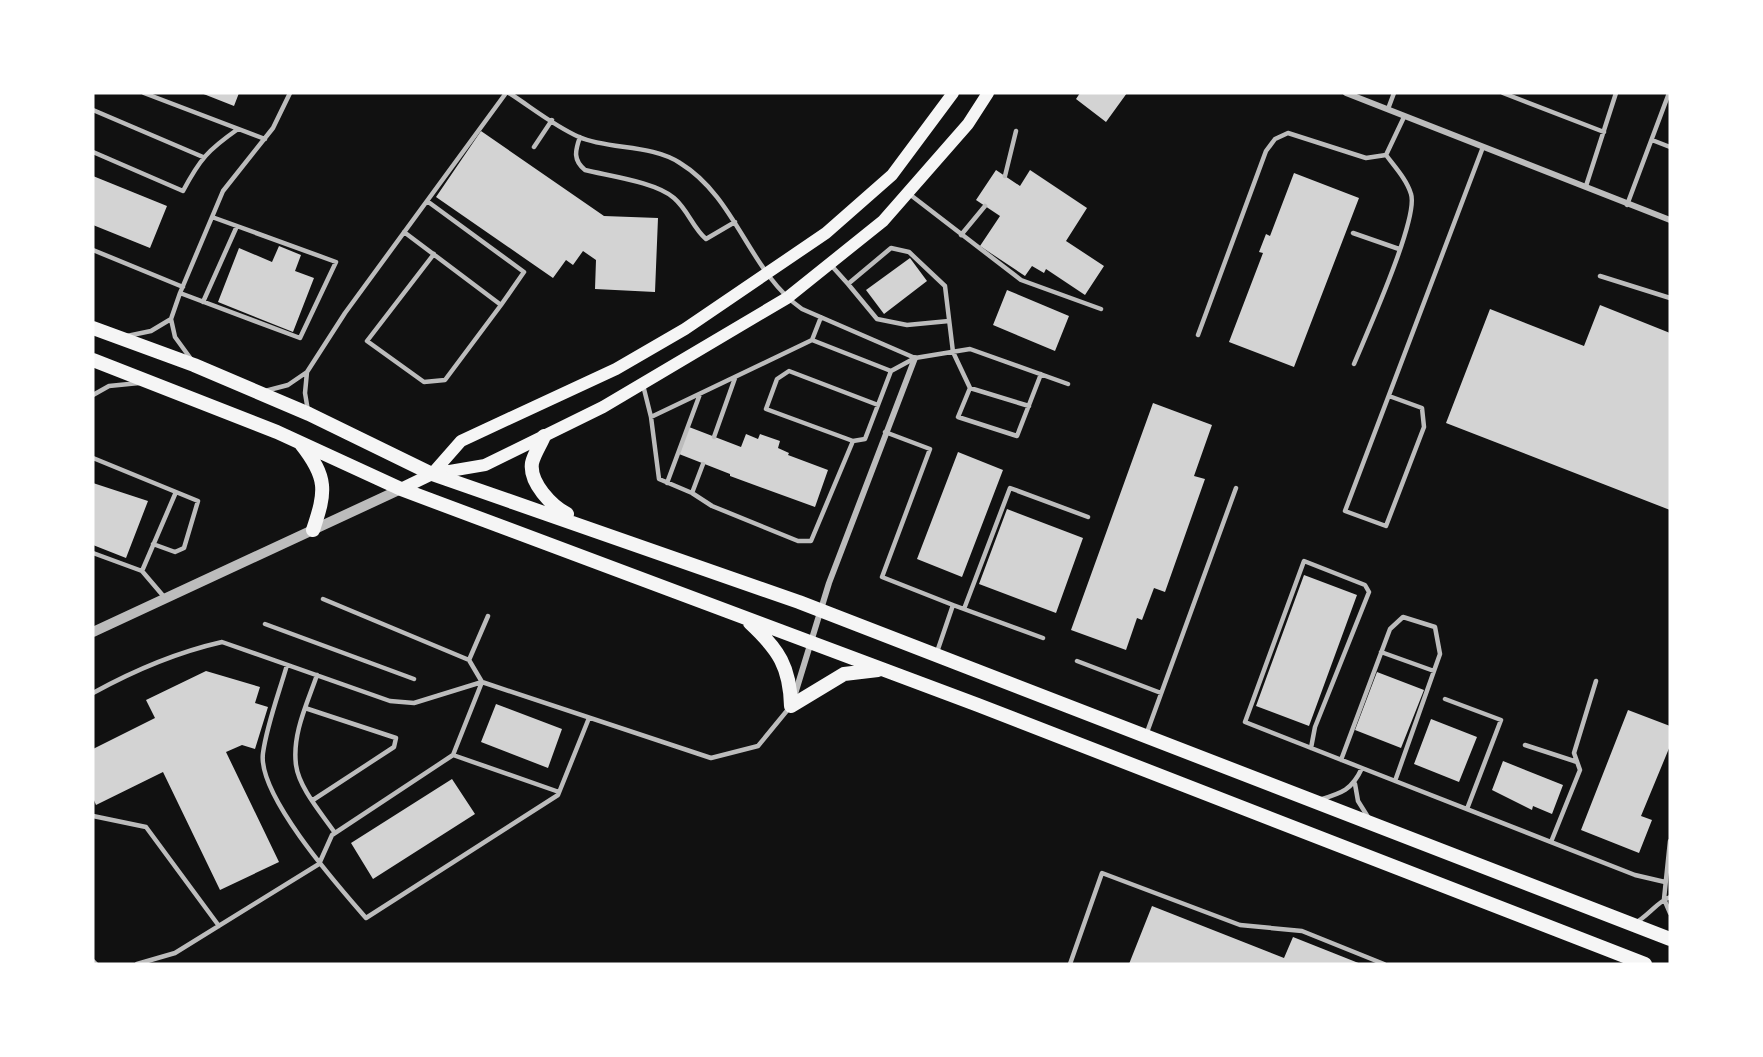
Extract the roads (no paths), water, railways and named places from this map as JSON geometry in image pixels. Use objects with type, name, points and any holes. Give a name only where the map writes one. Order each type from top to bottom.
[{"type":"main road","points":[[432,474],[461,441],[616,369],[685,329],[826,233],[892,175],[953,93]]},
{"type":"main road","points":[[401,489],[432,474],[485,465],[544,436],[643,385],[787,298],[883,221],[968,124],[988,93]]},
{"type":"main road","points":[[93,328],[196,366],[309,414],[432,474],[821,610],[1670,939]]},
{"type":"main road","points":[[93,360],[278,432],[401,489],[882,669],[1645,964]]},
{"type":"main road","points":[[544,436],[532,465],[536,483],[555,507],[595,530]]},
{"type":"main road","points":[[300,442],[311,457],[322,480],[323,498],[313,530]]},
{"type":"main road","points":[[746,618],[770,641],[785,668],[790,682],[791,706],[844,674],[882,669]]},
{"type":"street","points":[[1347,93],[1670,220]]},
{"type":"street","points":[[791,706],[821,610],[885,432],[915,358]]},
{"type":"street","points":[[93,632],[401,489]]},
{"type":"lane","points":[[144,93],[265,139]]},
{"type":"lane","points":[[196,366],[176,337],[171,319],[223,191],[273,128],[290,93]]},
{"type":"lane","points":[[260,393],[288,384],[307,372],[345,313],[507,93],[580,137],[637,148],[679,162],[713,189],[768,274],[787,298],[821,317],[915,358]]},
{"type":"lane","points":[[1388,109],[1394,93]]},
{"type":"lane","points":[[1503,93],[1604,132]]},
{"type":"lane","points":[[1586,186],[1616,93]]},
{"type":"lane","points":[[1627,205],[1669,93]]},
{"type":"lane","points":[[93,110],[203,157]]},
{"type":"lane","points":[[1386,155],[1404,117]]},
{"type":"lane","points":[[534,147],[552,120]]},
{"type":"lane","points":[[93,152],[183,191],[203,157],[238,129]]},
{"type":"lane","points":[[1005,176],[1016,130]]},
{"type":"lane","points":[[1198,335],[1266,151],[1275,139],[1288,133],[1366,158],[1386,155]]},
{"type":"lane","points":[[580,137],[575,152],[577,164],[585,170],[648,186],[673,196],[691,216],[706,239],[735,222]]},
{"type":"lane","points":[[1652,140],[1670,147]]},
{"type":"lane","points":[[1389,396],[1422,408],[1424,427],[1386,526],[1345,511],[1483,147]]},
{"type":"lane","points":[[1354,364],[1408,227],[1412,195],[1399,171],[1386,155]]},
{"type":"lane","points":[[907,193],[1022,280],[1101,309]]},
{"type":"lane","points":[[427,201],[524,272],[445,380],[424,382],[368,341],[434,254]]},
{"type":"lane","points":[[961,235],[985,206]]},
{"type":"lane","points":[[180,293],[300,338],[336,262],[212,217]]},
{"type":"lane","points":[[203,302],[237,226]]},
{"type":"lane","points":[[404,232],[501,304]]},
{"type":"lane","points":[[1353,233],[1399,249]]},
{"type":"lane","points":[[848,284],[891,248],[909,252],[945,286],[953,352],[970,388],[1029,406]]},
{"type":"lane","points":[[93,250],[183,287]]},
{"type":"lane","points":[[830,264],[876,319],[907,325],[949,321]]},
{"type":"lane","points":[[1600,276],[1670,298]]},
{"type":"lane","points":[[651,417],[812,340],[821,317]]},
{"type":"lane","points":[[118,338],[151,331],[171,319]]},
{"type":"lane","points":[[812,340],[891,371]]},
{"type":"lane","points":[[878,405],[789,371],[777,379],[766,409],[853,441],[865,439],[878,405],[891,371],[915,358],[970,349],[1068,384]]},
{"type":"lane","points":[[307,372],[305,393],[309,414]]},
{"type":"lane","points":[[970,388],[958,417],[1017,436],[1041,374]]},
{"type":"lane","points":[[714,436],[735,378]]},
{"type":"lane","points":[[93,395],[109,386],[148,381]]},
{"type":"lane","points":[[643,385],[651,417],[656,471],[659,479],[692,493],[712,506],[798,541],[812,541],[853,441]]},
{"type":"lane","points":[[667,483],[700,394]]},
{"type":"lane","points":[[885,432],[930,449],[882,577],[1043,638]]},
{"type":"lane","points":[[93,458],[198,501],[184,548],[175,552],[153,544]]},
{"type":"lane","points":[[692,493],[703,464]]},
{"type":"lane","points":[[964,609],[1010,488],[1088,517]]},
{"type":"lane","points":[[1146,735],[1236,488]]},
{"type":"lane","points":[[142,571],[176,492]]},
{"type":"lane","points":[[93,553],[142,571],[165,598]]},
{"type":"lane","points":[[1311,748],[1315,728],[1369,592],[1365,585],[1304,561],[1245,722],[1341,760],[1635,875],[1665,882]]},
{"type":"lane","points":[[323,599],[469,660],[482,682]]},
{"type":"lane","points":[[936,654],[953,605]]},
{"type":"lane","points":[[469,660],[488,616]]},
{"type":"lane","points":[[1341,760],[1390,629],[1403,617],[1435,627],[1440,654],[1395,781]]},
{"type":"lane","points":[[265,624],[414,679]]},
{"type":"lane","points":[[93,693],[131,674],[198,648],[222,642],[390,701],[414,704],[482,682],[711,758],[758,746],[791,706]]},
{"type":"lane","points":[[1381,652],[1434,671]]},
{"type":"lane","points":[[1077,661],[1161,693]]},
{"type":"lane","points":[[287,665],[262,755],[270,785],[320,864],[366,918],[558,795],[589,718]]},
{"type":"lane","points":[[317,675],[296,734],[296,766],[313,800],[335,833]]},
{"type":"lane","points":[[1551,842],[1580,770],[1574,753],[1596,681]]},
{"type":"lane","points":[[137,964],[175,953],[320,864],[335,833],[453,755],[482,682]]},
{"type":"lane","points":[[1445,699],[1501,720],[1467,809]]},
{"type":"lane","points":[[305,708],[396,738],[394,747],[313,800]]},
{"type":"lane","points":[[1525,745],[1577,762]]},
{"type":"lane","points":[[453,755],[559,792]]},
{"type":"lane","points":[[1316,801],[1340,793],[1355,783],[1362,768]]},
{"type":"lane","points":[[1355,783],[1359,801],[1370,822]]},
{"type":"lane","points":[[93,816],[146,827],[219,927]]},
{"type":"lane","points":[[1670,841],[1664,899],[1670,913]]},
{"type":"lane","points":[[1070,964],[1102,873],[1240,925],[1302,931],[1384,964]]},
{"type":"lane","points":[[1629,925],[1648,916],[1664,899],[1670,897]]}]
